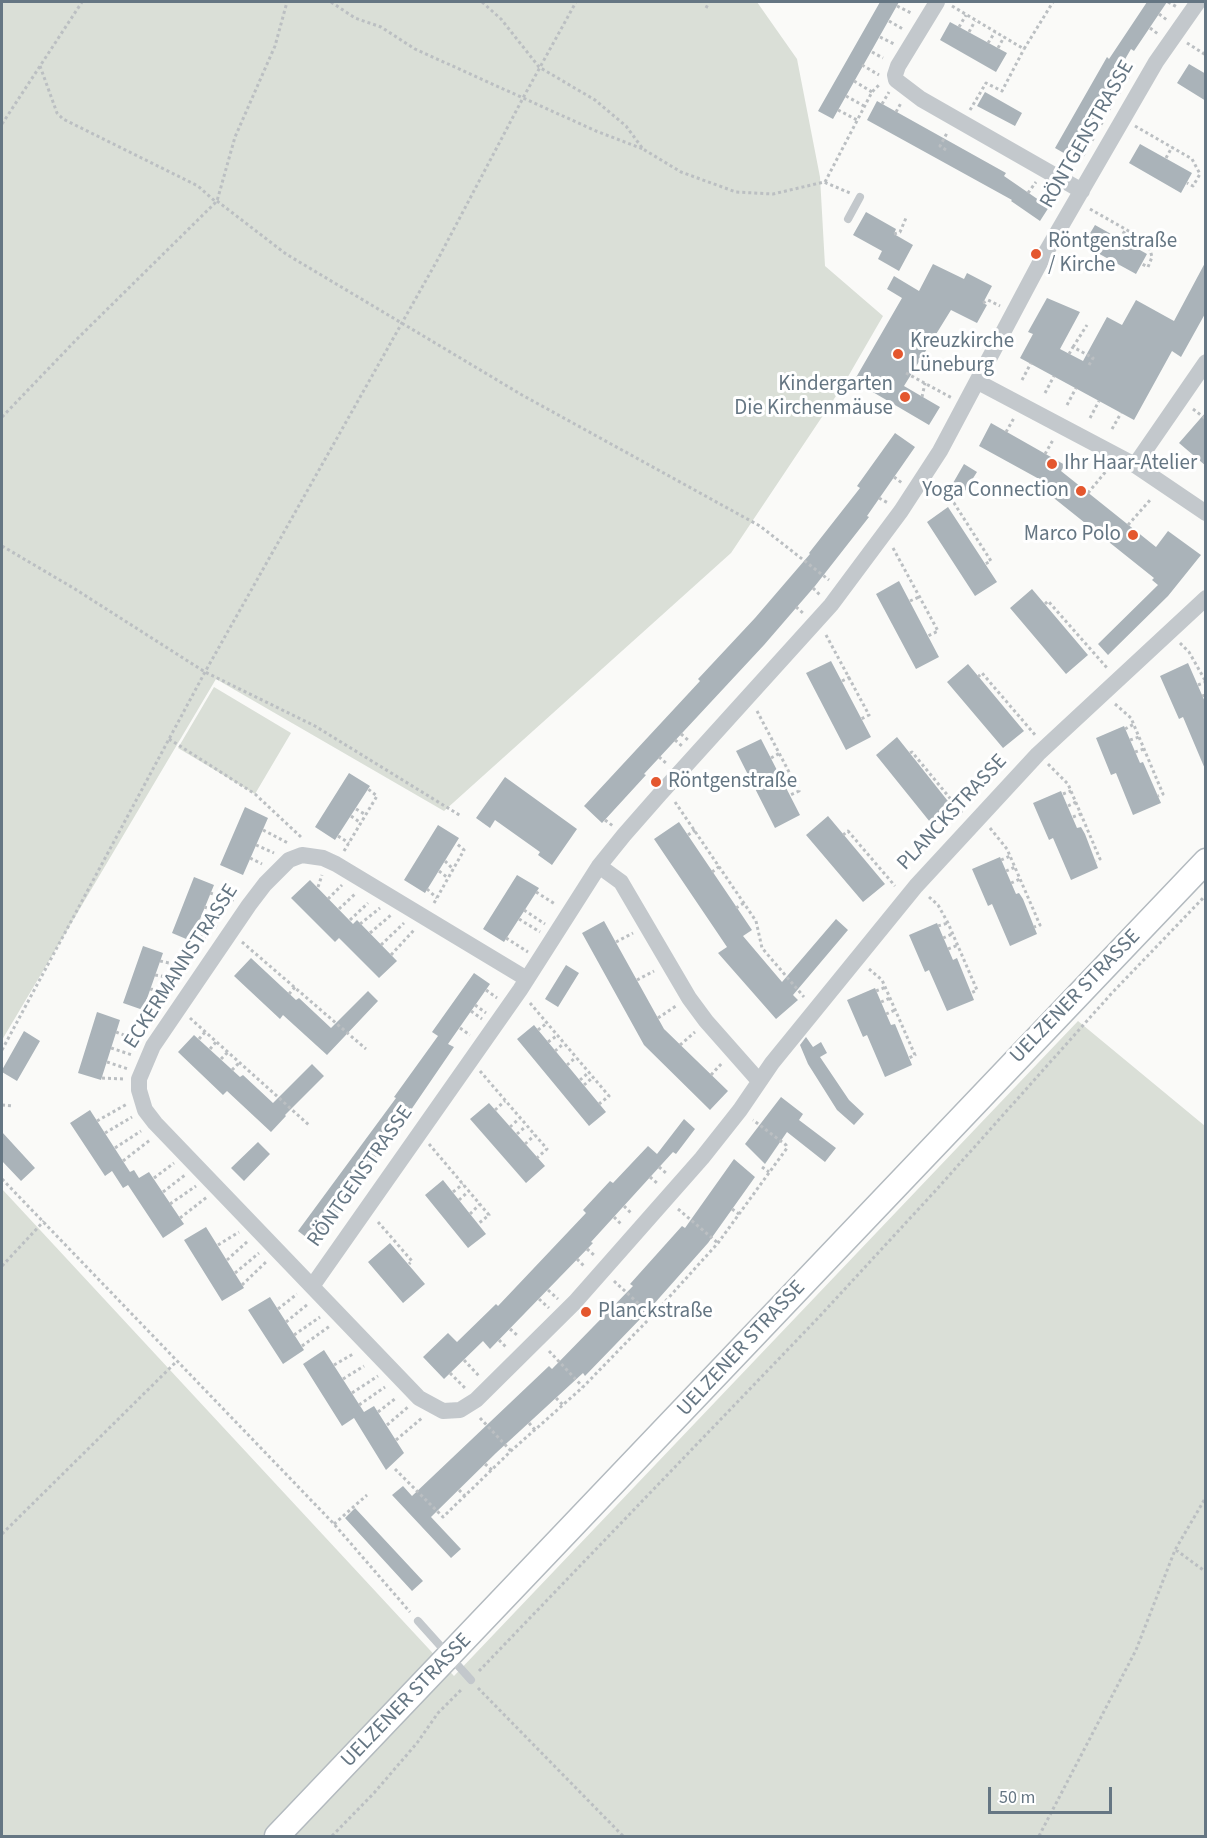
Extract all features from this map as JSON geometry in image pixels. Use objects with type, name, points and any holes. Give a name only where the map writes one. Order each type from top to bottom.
[{"type":"main road","name":"UELZENER STRASSE","points":[[277,1836],[1206,861]]},
{"type":"street","points":[[937,2],[898,66],[896,80],[921,99],[1079,197]]},
{"type":"street","name":"RÖNTGENSTRASSE","points":[[314,1287],[523,984],[599,866],[664,789],[842,591],[921,481],[978,382],[1042,259],[1156,62],[1198,2]]},
{"type":"street","points":[[1135,465],[1206,362]]},
{"type":"street","points":[[978,382],[1135,465],[1206,513]]},
{"type":"street","name":"PLANCKSTRASSE","points":[[472,1403],[603,1271],[667,1200],[740,1110],[759,1081],[857,958],[911,892],[976,820],[1041,751],[1206,598]]},
{"type":"street","name":"ECKERMANNSTRASSE","points":[[148,1090],[178,1008],[265,884],[289,860],[302,855],[330,861]]},
{"type":"street","points":[[330,861],[398,901],[523,984]]},
{"type":"street","points":[[599,866],[621,882],[689,998],[706,1021],[759,1081]]},
{"type":"street","points":[[148,1090],[202,1172],[394,1372],[434,1408],[452,1412],[472,1403]]},
{"type":"lane","points":[[848,219],[860,197]]},
{"type":"lane","points":[[418,1621],[471,1680]]},
{"type":"path","points":[[2,124],[82,2]]},
{"type":"path","points":[[2,417],[76,340],[216,202],[235,137],[275,46],[287,2]]},
{"type":"path","points":[[331,2],[355,18],[381,27],[415,49],[596,131],[644,149],[681,172],[736,192],[773,194],[825,182],[860,197]]},
{"type":"path","points":[[482,2],[501,19],[539,67],[595,100],[626,126],[644,149]]},
{"type":"path","points":[[2,1050],[205,672],[438,259],[522,98],[576,2]]},
{"type":"path","points":[[706,8],[709,2]]},
{"type":"path","points":[[944,2],[1024,49]]},
{"type":"path","points":[[946,150],[940,146],[986,83],[1002,91],[1053,2]]},
{"type":"path","points":[[959,27],[966,15]]},
{"type":"path","points":[[969,32],[975,20]]},
{"type":"path","points":[[988,43],[995,32]]},
{"type":"path","points":[[998,48],[1004,37]]},
{"type":"path","points":[[825,182],[872,92],[887,80],[862,65]]},
{"type":"path","points":[[40,66],[57,113],[63,119],[198,186],[286,254],[522,395],[760,526],[842,591]]},
{"type":"path","points":[[854,81],[872,92]]},
{"type":"path","points":[[846,96],[864,106]]},
{"type":"path","points":[[838,110],[857,120]]},
{"type":"path","points":[[1123,120],[1192,159],[1200,174],[1193,186],[1186,183]]},
{"type":"path","points":[[1166,158],[1172,147]]},
{"type":"path","points":[[1079,197],[1148,242],[1152,257],[1148,267],[1142,264]]},
{"type":"path","points":[[894,234],[900,232],[906,218]]},
{"type":"path","points":[[1120,239],[1126,229]]},
{"type":"path","points":[[1069,354],[1087,325]]},
{"type":"path","points":[[1073,347],[1093,358],[1089,365]]},
{"type":"path","points":[[1022,380],[1031,363]]},
{"type":"path","points":[[906,373],[965,405]]},
{"type":"path","points":[[1045,393],[1054,376]]},
{"type":"path","points":[[922,397],[925,383]]},
{"type":"path","points":[[1067,405],[1076,388]]},
{"type":"path","points":[[1090,418],[1100,401]]},
{"type":"path","points":[[1112,429],[1121,413]]},
{"type":"path","points":[[1006,432],[1014,417]]},
{"type":"path","points":[[1045,454],[1053,440]]},
{"type":"path","points":[[1088,493],[1107,471]]},
{"type":"path","points":[[921,481],[954,503],[992,561],[985,564]]},
{"type":"path","points":[[1128,525],[1151,498]]},
{"type":"path","points":[[962,528],[968,524]]},
{"type":"path","points":[[882,536],[893,547],[938,631],[928,636]]},
{"type":"path","points":[[2,546],[75,589],[205,672],[315,726],[461,816]]},
{"type":"path","points":[[910,601],[921,596]]},
{"type":"path","points":[[1045,604],[1048,601],[1117,680]]},
{"type":"path","points":[[815,623],[828,637],[869,715],[861,719]]},
{"type":"path","points":[[1169,632],[1189,652],[1200,669],[1206,682],[1198,685]]},
{"type":"path","points":[[1074,638],[1078,634]]},
{"type":"path","points":[[1192,673],[1200,669]]},
{"type":"path","points":[[978,677],[982,673],[1068,784],[1100,859],[1096,861]]},
{"type":"path","points":[[842,681],[850,677]]},
{"type":"path","points":[[1103,693],[1131,718],[1163,794],[1158,796]]},
{"type":"path","points":[[746,700],[758,711],[799,791],[790,795]]},
{"type":"path","points":[[1004,707],[1008,704]]},
{"type":"path","points":[[1125,729],[1134,724]]},
{"type":"path","points":[[1130,740],[1139,736]]},
{"type":"path","points":[[169,739],[255,794],[330,861],[349,843],[377,796],[368,789]]},
{"type":"path","points":[[1135,752],[1144,749]]},
{"type":"path","points":[[910,753],[912,752],[938,786],[1007,849],[1040,925],[1034,927]]},
{"type":"path","points":[[771,758],[780,753]]},
{"type":"path","points":[[1144,764],[1150,762]]},
{"type":"path","points":[[1149,776],[1155,774]]},
{"type":"path","points":[[1154,786],[1159,784]]},
{"type":"path","points":[[664,789],[695,830],[756,921],[762,948],[815,1010]]},
{"type":"path","points":[[1063,794],[1071,791]]},
{"type":"path","points":[[1068,806],[1076,802]]},
{"type":"path","points":[[356,809],[366,815]]},
{"type":"path","points":[[1072,817],[1081,814]]},
{"type":"path","points":[[351,816],[361,823]]},
{"type":"path","points":[[1082,829],[1087,827]]},
{"type":"path","points":[[688,835],[695,830]]},
{"type":"path","points":[[843,835],[848,831],[874,862],[911,892],[938,905],[948,922],[977,990],[971,993]]},
{"type":"path","points":[[338,836],[349,843]]},
{"type":"path","points":[[1087,841],[1092,839]]},
{"type":"path","points":[[437,898],[464,850],[456,843]]},
{"type":"path","points":[[1092,851],[1096,849]]},
{"type":"path","points":[[1001,860],[1011,856]]},
{"type":"path","points":[[445,861],[453,868]]},
{"type":"path","points":[[870,866],[874,862]]},
{"type":"path","points":[[712,872],[720,866]]},
{"type":"path","points":[[1006,871],[1016,867]]},
{"type":"path","points":[[439,871],[448,878]]},
{"type":"path","points":[[1011,883],[1020,879]]},
{"type":"path","points":[[427,889],[437,898]]},
{"type":"path","points":[[536,892],[568,912]]},
{"type":"path","points":[[1020,895],[1026,892]]},
{"type":"path","points":[[210,893],[249,905]]},
{"type":"path","points":[[332,1836],[382,1784],[417,1743],[438,1713],[827,1308],[1111,994],[1206,895]]},
{"type":"path","points":[[339,909],[437,898]]},
{"type":"path","points":[[350,920],[398,901]]},
{"type":"path","points":[[360,924],[398,901]]},
{"type":"path","points":[[369,933],[398,901]]},
{"type":"path","points":[[381,945],[398,901]]},
{"type":"path","points":[[391,955],[398,901]]},
{"type":"path","points":[[736,908],[744,903]]},
{"type":"path","points":[[1026,907],[1031,904]]},
{"type":"path","points":[[524,910],[554,936]]},
{"type":"path","points":[[1030,917],[1035,914]]},
{"type":"path","points":[[519,919],[554,936]]},
{"type":"path","points":[[939,926],[948,922]]},
{"type":"path","points":[[230,932],[366,1049]]},
{"type":"path","points":[[943,938],[952,934]]},
{"type":"path","points":[[506,938],[539,959]]},
{"type":"path","points":[[948,950],[958,945]]},
{"type":"path","points":[[756,953],[762,948]]},
{"type":"path","points":[[255,962],[260,957]]},
{"type":"path","points":[[857,958],[882,980],[886,987],[915,1055],[909,1058]]},
{"type":"path","points":[[958,960],[963,958]]},
{"type":"path","points":[[160,961],[200,977]]},
{"type":"path","points":[[637,980],[667,963]]},
{"type":"path","points":[[266,973],[272,968]]},
{"type":"path","points":[[963,972],[968,970]]},
{"type":"path","points":[[155,975],[200,977]]},
{"type":"path","points":[[780,980],[785,975]]},
{"type":"path","points":[[276,982],[281,976]]},
{"type":"path","points":[[967,983],[973,980]]},
{"type":"path","points":[[523,984],[547,1023],[609,1096],[599,1104]]},
{"type":"path","points":[[289,994],[295,987]]},
{"type":"path","points":[[876,991],[886,987]]},
{"type":"path","points":[[658,1018],[689,998]]},
{"type":"path","points":[[881,1002],[891,998]]},
{"type":"path","points":[[304,1004],[309,999]]},
{"type":"path","points":[[178,1008],[309,1125]]},
{"type":"path","points":[[315,1013],[319,1009]]},
{"type":"path","points":[[886,1014],[896,1010]]},
{"type":"path","points":[[325,1023],[329,1017]]},
{"type":"path","points":[[538,1030],[547,1023]]},
{"type":"path","points":[[895,1025],[901,1023]]},
{"type":"path","points":[[336,1033],[340,1027]]},
{"type":"path","points":[[116,1032],[148,1090],[123,1161]]},
{"type":"path","points":[[199,1039],[205,1032]]},
{"type":"path","points":[[548,1042],[558,1035]]},
{"type":"path","points":[[901,1038],[907,1035]]},
{"type":"path","points":[[210,1049],[216,1042]]},
{"type":"path","points":[[555,1051],[564,1043]]},
{"type":"path","points":[[905,1048],[911,1045]]},
{"type":"path","points":[[111,1048],[148,1090]]},
{"type":"path","points":[[221,1059],[228,1052]]},
{"type":"path","points":[[567,1065],[576,1057]]},
{"type":"path","points":[[471,1060],[547,1149],[537,1158]]},
{"type":"path","points":[[107,1062],[148,1090]]},
{"type":"path","points":[[232,1070],[239,1063]]},
{"type":"path","points":[[580,1080],[589,1072]]},
{"type":"path","points":[[248,1079],[252,1074]]},
{"type":"path","points":[[584,1085],[593,1077]]},
{"type":"path","points":[[102,1078],[148,1090]]},
{"type":"path","points":[[258,1090],[264,1085]]},
{"type":"path","points":[[97,1121],[148,1090]]},
{"type":"path","points":[[105,1133],[148,1090]]},
{"type":"path","points":[[115,1148],[148,1090]]},
{"type":"path","points":[[270,1100],[274,1094]]},
{"type":"path","points":[[495,1110],[505,1100]]},
{"type":"path","points":[[281,1110],[285,1104]]},
{"type":"path","points":[[2,1105],[13,1106]]},
{"type":"path","points":[[395,1469],[443,1517],[583,1387],[634,1335],[718,1243],[786,1148],[786,1145],[740,1110]]},
{"type":"path","points":[[510,1127],[520,1118]]},
{"type":"path","points":[[517,1134],[527,1125]]},
{"type":"path","points":[[420,1133],[489,1215],[478,1224]]},
{"type":"path","points":[[525,1144],[535,1135]]},
{"type":"path","points":[[762,1167],[769,1172]]},
{"type":"path","points":[[154,1178],[202,1172]]},
{"type":"path","points":[[163,1192],[202,1172]]},
{"type":"path","points":[[170,1204],[202,1172]]},
{"type":"path","points":[[180,1218],[202,1172]]},
{"type":"path","points":[[2,1179],[334,1524],[418,1621]]},
{"type":"path","points":[[453,1192],[463,1184]]},
{"type":"path","points":[[459,1200],[469,1191]]},
{"type":"path","points":[[667,1200],[718,1243]]},
{"type":"path","points":[[470,1214],[480,1204]]},
{"type":"path","points":[[366,1209],[412,1261],[409,1264]]},
{"type":"path","points":[[732,1209],[739,1214]]},
{"type":"path","points":[[2,1266],[44,1221]]},
{"type":"path","points":[[218,1245],[256,1227]]},
{"type":"path","points":[[227,1260],[256,1227]]},
{"type":"path","points":[[235,1273],[275,1247]]},
{"type":"path","points":[[242,1285],[275,1247]]},
{"type":"path","points":[[694,1258],[700,1263]]},
{"type":"path","points":[[603,1271],[652,1316]]},
{"type":"path","points":[[669,1286],[675,1292]]},
{"type":"path","points":[[278,1309],[314,1287]]},
{"type":"path","points":[[286,1322],[314,1287]]},
{"type":"path","points":[[294,1335],[338,1312]]},
{"type":"path","points":[[302,1346],[338,1312]]},
{"type":"path","points":[[629,1330],[634,1335]]},
{"type":"path","points":[[537,1339],[583,1387]]},
{"type":"path","points":[[603,1357],[608,1362]]},
{"type":"path","points":[[464,1360],[489,1387]]},
{"type":"path","points":[[2,1534],[177,1361]]},
{"type":"path","points":[[334,1365],[394,1372]]},
{"type":"path","points":[[343,1379],[394,1372]]},
{"type":"path","points":[[352,1393],[394,1372]]},
{"type":"path","points":[[359,1405],[394,1372]]},
{"type":"path","points":[[378,1412],[394,1372]]},
{"type":"path","points":[[387,1425],[394,1372]]},
{"type":"path","points":[[450,1373],[512,1451]]},
{"type":"path","points":[[556,1398],[563,1405]]},
{"type":"path","points":[[396,1440],[434,1408]]},
{"type":"path","points":[[529,1423],[535,1430]]},
{"type":"path","points":[[485,1464],[492,1470]]},
{"type":"path","points":[[459,1490],[465,1496]]},
{"type":"path","points":[[334,1524],[368,1495]]},
{"type":"path","points":[[1039,1836],[1136,1650],[1175,1550],[1206,1497]]},
{"type":"path","points":[[1175,1550],[1206,1572]]},
{"type":"path","points":[[471,1680],[623,1836]]},
{"type":"shaded area","points":[[2,2],[757,2],[797,59],[820,177],[825,266],[883,316],[842,387],[731,553],[444,811],[216,679],[2,1040]]},
{"type":"shaded area","points":[[214,687],[291,733],[255,794],[178,748]]},
{"type":"shaded area","points":[[1078,1021],[1205,1126],[1205,1836],[2,1836],[2,1189],[454,1676]]},
{"type":"building","points":[[880,2],[899,2],[833,119],[818,111]]},
{"type":"building","points":[[1147,2],[1167,2],[1134,51],[1131,49],[1069,156],[1055,148],[1107,57],[1109,59]]},
{"type":"building","points":[[950,22],[1007,53],[996,72],[940,40]]},
{"type":"building","points":[[1189,64],[1206,74],[1206,101],[1177,83]]},
{"type":"building","points":[[985,92],[1022,113],[1015,126],[977,106]]},
{"type":"building","points":[[877,101],[1006,173],[1004,176],[1049,207],[1040,221],[1012,200],[867,120]]},
{"type":"building","points":[[1140,144],[1192,173],[1181,193],[1129,163]]},
{"type":"building","points":[[866,212],[896,229],[894,234],[913,245],[899,271],[878,259],[882,251],[853,235]]},
{"type":"building","points":[[1095,225],[1147,254],[1136,274],[1083,245]]},
{"type":"building","points":[[1206,261],[1206,312],[1181,357],[1172,351],[1134,420],[1020,358],[1033,334],[1028,332],[1047,298],[1080,312],[1060,349],[1083,361],[1107,317],[1122,325],[1136,300],[1174,321]]},
{"type":"building","name":"Kreuzkirche Lüneburg","points":[[933,264],[964,279],[967,273],[992,286],[983,303],[987,305],[977,323],[951,310],[904,386],[940,407],[929,425],[854,381],[902,298],[887,289],[894,276],[919,291]]},
{"type":"building","points":[[1206,412],[1206,466],[1179,443]]},
{"type":"building","points":[[991,423],[1065,465],[1061,471],[1156,547],[1168,531],[1201,555],[1168,596],[1108,655],[1098,644],[1158,585],[1152,580],[1154,578],[1045,491],[1050,485],[979,446]]},
{"type":"building","points":[[895,433],[915,447],[867,516],[869,517],[815,586],[764,645],[644,774],[646,775],[602,823],[584,806],[700,681],[698,679],[810,554],[860,488],[857,486]]},
{"type":"building","points":[[964,464],[977,472],[961,497],[949,490]]},
{"type":"building","points":[[948,507],[997,582],[975,596],[927,522]]},
{"type":"building","points":[[899,581],[939,657],[916,669],[876,594]]},
{"type":"building","points":[[1032,589],[1088,655],[1066,674],[1010,608]]},
{"type":"building","points":[[831,661],[871,737],[846,750],[806,673]]},
{"type":"building","points":[[1188,663],[1206,704],[1205,769],[1183,717],[1179,719],[1160,676]]},
{"type":"building","points":[[968,664],[1024,731],[1003,748],[947,682]]},
{"type":"building","points":[[1124,726],[1161,803],[1133,815],[1116,773],[1111,775],[1096,738]]},
{"type":"building","points":[[897,737],[951,805],[930,822],[876,755]]},
{"type":"building","points":[[761,739],[800,815],[775,828],[736,751]]},
{"type":"building","points":[[349,773],[370,786],[335,840],[315,827]]},
{"type":"building","points":[[505,777],[577,829],[552,865],[538,855],[540,852],[495,820],[490,828],[476,818]]},
{"type":"building","points":[[1061,791],[1077,828],[1081,827],[1085,834],[1098,868],[1071,880],[1053,838],[1049,840],[1033,803]]},
{"type":"building","points":[[245,807],[268,818],[243,875],[220,865]]},
{"type":"building","points":[[828,816],[885,884],[863,902],[806,835]]},
{"type":"building","points":[[679,822],[752,930],[743,936],[782,982],[836,919],[848,930],[793,995],[798,1000],[776,1019],[718,953],[727,947],[654,839]]},
{"type":"building","points":[[438,825],[459,838],[425,893],[404,880]]},
{"type":"building","points":[[1000,857],[1016,894],[1019,893],[1023,899],[1037,934],[1010,946],[992,904],[988,906],[972,869]]},
{"type":"building","points":[[517,875],[539,888],[504,942],[483,929]]},
{"type":"building","points":[[194,877],[214,885],[191,941],[172,933]]},
{"type":"building","points":[[310,880],[353,924],[357,920],[397,961],[379,978],[339,938],[335,942],[291,898]]},
{"type":"building","points":[[604,921],[664,1029],[728,1091],[710,1110],[644,1045],[582,933]]},
{"type":"building","points":[[937,923],[953,960],[957,958],[974,1000],[947,1011],[929,970],[925,972],[909,935]]},
{"type":"building","points":[[143,946],[163,953],[143,1010],[123,1003]]},
{"type":"building","points":[[251,958],[296,1000],[299,998],[331,1028],[368,991],[378,1001],[327,1055],[283,1015],[280,1019],[234,976]]},
{"type":"building","points":[[566,965],[579,973],[558,1007],[545,999]]},
{"type":"building","points":[[474,973],[490,984],[448,1044],[454,1047],[400,1126],[350,1191],[353,1193],[315,1244],[298,1231],[396,1098],[394,1097],[438,1036],[432,1032]]},
{"type":"building","points":[[875,988],[891,1025],[895,1024],[912,1065],[885,1077],[867,1035],[863,1037],[847,1000]]},
{"type":"building","points":[[97,1012],[120,1020],[101,1080],[78,1073]]},
{"type":"building","points":[[534,1025],[606,1112],[589,1126],[517,1039]]},
{"type":"building","points":[[24,1031],[40,1041],[17,1081],[2,1070]]},
{"type":"building","points":[[194,1035],[240,1077],[243,1075],[273,1103],[312,1064],[324,1076],[271,1132],[227,1091],[223,1095],[178,1052]]},
{"type":"building","points":[[806,1037],[813,1047],[821,1042],[827,1053],[820,1057],[849,1100],[864,1114],[854,1125],[837,1110],[808,1064],[800,1045]]},
{"type":"building","points":[[781,1097],[803,1114],[799,1120],[836,1148],[825,1162],[787,1132],[765,1164],[745,1144]]},
{"type":"building","points":[[489,1103],[545,1166],[526,1183],[470,1119]]},
{"type":"building","points":[[90,1110],[130,1172],[134,1170],[139,1178],[149,1172],[184,1224],[163,1238],[128,1185],[123,1188],[112,1171],[105,1176],[70,1123]]},
{"type":"building","points":[[684,1119],[695,1129],[676,1154],[673,1152],[591,1242],[593,1243],[490,1349],[483,1341],[444,1379],[423,1357],[448,1333],[457,1342],[496,1304],[498,1306],[586,1213],[583,1210],[610,1181],[613,1183],[648,1146],[657,1154]]},
{"type":"building","points":[[2,1132],[35,1168],[21,1181],[2,1161]]},
{"type":"building","points":[[258,1142],[270,1154],[244,1181],[231,1168]]},
{"type":"building","points":[[734,1159],[755,1177],[708,1243],[645,1314],[585,1376],[583,1373],[431,1517],[461,1549],[451,1558],[392,1495],[403,1486],[412,1496],[549,1366],[552,1369],[633,1286],[630,1284],[682,1226],[685,1228]]},
{"type":"building","points":[[443,1180],[486,1234],[468,1248],[425,1195]]},
{"type":"building","points":[[206,1227],[244,1288],[222,1301],[184,1240]]},
{"type":"building","points":[[390,1243],[425,1284],[403,1303],[368,1262]]},
{"type":"building","points":[[270,1297],[304,1350],[283,1364],[248,1310]]},
{"type":"building","points":[[324,1350],[364,1412],[374,1406],[404,1453],[386,1470],[354,1418],[342,1426],[303,1364]]},
{"type":"building","points":[[355,1508],[423,1581],[412,1591],[345,1518]]},
{"type":"place","name":"Röntgenstraße / Kirche","points":[[1036,254]]},
{"type":"place","name":"Kreuzkirche Lüneburg","points":[[898,354]]},
{"type":"place","name":"Kindergarten Die Kirchenmäuse","points":[[905,397]]},
{"type":"place","name":"Ihr Haar-Atelier","points":[[1052,464]]},
{"type":"place","name":"Yoga Connection","points":[[1081,491]]},
{"type":"place","name":"Marco Polo","points":[[1133,535]]},
{"type":"place","name":"Röntgenstraße","points":[[656,782]]},
{"type":"place","name":"Planckstraße","points":[[586,1312]]}]
